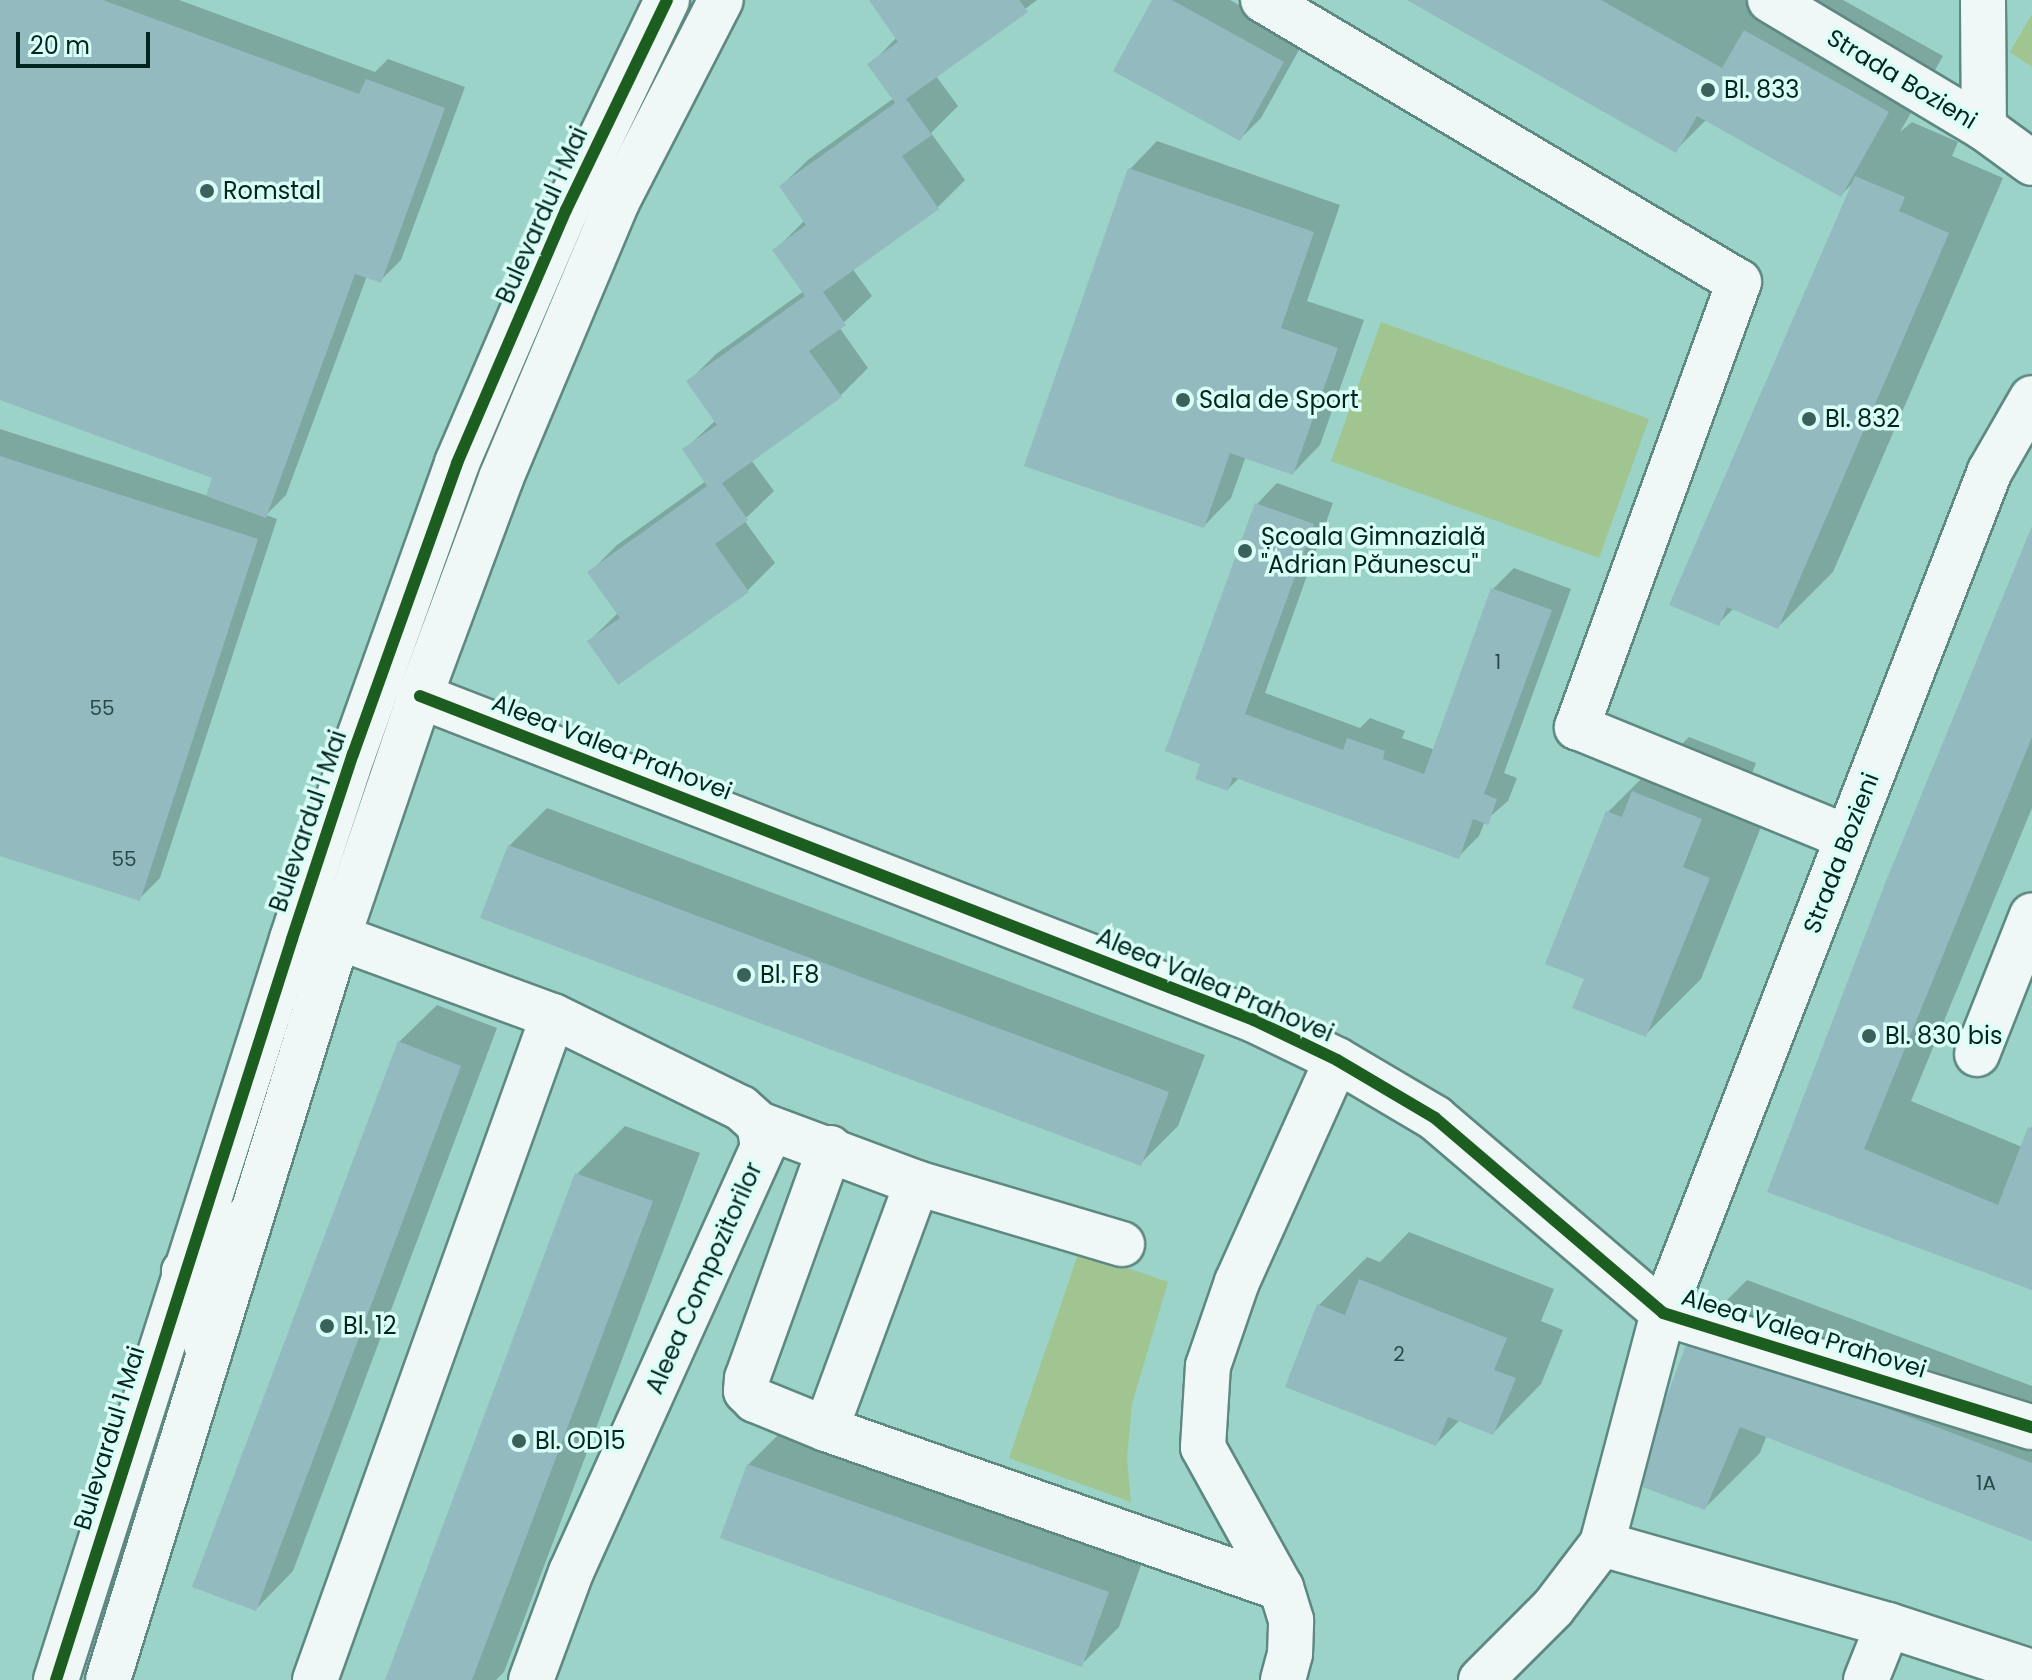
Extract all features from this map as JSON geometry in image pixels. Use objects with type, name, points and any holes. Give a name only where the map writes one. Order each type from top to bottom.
[{"type":"street","name":"Bulevardul 1 Mai","points":[[56,1680],[184,1272],[353,754],[457,463],[566,210],[667,0]]},
{"type":"street","points":[[108,1680],[338,937],[420,696],[501,478],[617,202],[721,0]]},
{"type":"street","points":[[1263,0],[1739,282],[1577,727],[1847,837]]},
{"type":"street","name":"Strada Bozieni","points":[[1770,0],[1984,128],[2032,163]]},
{"type":"street","points":[[1983,0],[1984,128]]},
{"type":"street","name":"Strada Bozieni","points":[[1663,1313],[1990,471],[2032,398]]},
{"type":"street","name":"Aleea Valea Prahovei","points":[[420,696],[1254,1020],[1337,1060],[1435,1118],[1663,1313],[2032,1427]]},
{"type":"street","points":[[1977,1054],[2032,915]]},
{"type":"street","points":[[338,937],[553,1016],[741,1108],[759,1124],[917,1183],[1122,1244]]},
{"type":"street","points":[[315,1680],[553,1016]]},
{"type":"street","name":"Aleea Valea Prahovei","points":[[1283,1680],[1290,1654],[1291,1620],[1281,1588],[1203,1447],[1208,1366],[1237,1282],[1337,1060]]},
{"type":"street","name":"Aleea Compozitorilor","points":[[531,1680],[571,1572],[763,1147],[759,1124]]},
{"type":"street","points":[[830,1148],[747,1378],[746,1391],[755,1400],[826,1429],[1281,1588]]},
{"type":"street","points":[[826,1429],[917,1183]]},
{"type":"street","points":[[209,1354],[184,1272],[252,1214]]},
{"type":"street","name":"Aleea Valea Prahovei","points":[[1481,1680],[1553,1608],[1602,1544],[1663,1313]]},
{"type":"street","points":[[1602,1544],[1888,1625],[2032,1672]]},
{"type":"street","points":[[1866,1680],[1888,1625]]},
{"type":"green space","points":[[2032,14],[2032,67],[2010,52]]},
{"type":"green space","points":[[1381,322],[1649,419],[1599,558],[1331,461]]},
{"type":"green space","points":[[1079,1251],[1168,1282],[1132,1404],[1127,1458],[1131,1502],[1009,1458]]},
{"type":"building","name":"Romstal","points":[[0,0],[103,0],[359,94],[366,79],[445,108],[381,283],[355,274],[266,518],[206,496],[212,478],[0,400]]},
{"type":"building","points":[[869,0],[1019,0],[1028,12],[906,99],[932,135],[902,156],[939,209],[823,292],[846,325],[809,351],[842,397],[722,483],[748,520],[715,544],[749,592],[618,685],[587,641],[620,618],[587,572],[707,486],[682,449],[717,425],[686,381],[805,296],[772,250],[806,225],[779,186],[895,103],[867,64],[898,42]]},
{"type":"building","points":[[1152,0],[1172,0],[1284,62],[1240,141],[1113,71]]},
{"type":"building","name":"Bl. 833","points":[[1407,0],[1601,0],[1722,68],[1744,30],[1889,112],[1841,197],[1697,116],[1676,153]]},
{"type":"building","name":"Sala de Sport","points":[[1128,168],[1314,232],[1281,328],[1338,348],[1293,475],[1230,453],[1204,528],[1024,466]]},
{"type":"building","name":"Bl. 832","points":[[1855,176],[1905,197],[1899,211],[1949,233],[1778,629],[1727,607],[1719,626],[1669,605]]},
{"type":"building","points":[[0,456],[258,539],[140,901],[0,856]]},
{"type":"building","points":[[1255,503],[1314,524],[1245,714],[1343,750],[1347,738],[1385,751],[1383,759],[1424,774],[1491,588],[1552,610],[1484,794],[1497,799],[1488,825],[1473,819],[1459,859],[1233,777],[1228,791],[1195,779],[1200,764],[1165,751]]},
{"type":"building","name":"Bl. 830 bis","points":[[2032,526],[2032,737],[1864,1149],[1998,1205],[2028,1127],[2032,1129],[2032,1290],[1767,1192],[1886,881]]},
{"type":"building","points":[[1632,791],[1702,819],[1683,867],[1710,878],[1646,1037],[1572,1008],[1584,979],[1545,964],[1606,811],[1622,817]]},
{"type":"building","name":"Bl. F8","points":[[508,845],[1169,1092],[1141,1166],[480,918]]},
{"type":"building","name":"Bl. 12","points":[[398,1041],[461,1066],[256,1611],[192,1587]]},
{"type":"building","name":"Bl. OD15","points":[[575,1173],[653,1201],[472,1680],[385,1680]]},
{"type":"building","points":[[1359,1279],[1507,1338],[1494,1370],[1516,1378],[1493,1435],[1448,1417],[1436,1446],[1285,1387],[1317,1304],[1345,1315]]},
{"type":"building","points":[[1690,1334],[2032,1463],[2032,1541],[1740,1427],[1705,1510],[1634,1484]]},
{"type":"building","points":[[747,1464],[1109,1592],[1082,1667],[720,1538]]},
{"type":"cycle path","points":[[56,1680],[292,939],[353,754],[457,463],[566,210],[667,0]]},
{"type":"cycle path","points":[[420,696],[1254,1020],[1337,1060],[1435,1118],[1663,1313],[2032,1427]]},
{"type":"place","name":"Bl. 833","points":[[1708,90]]},
{"type":"place","name":"Romstal","points":[[207,191]]},
{"type":"place","name":"Sala de Sport","points":[[1183,400]]},
{"type":"place","name":"Bl. 832","points":[[1809,419]]},
{"type":"place","name":"Școala Gimnazială \"Adrian Păunescu\"","points":[[1245,551]]},
{"type":"place","name":"Bl. F8","points":[[744,975]]},
{"type":"place","name":"Bl. 830 bis","points":[[1869,1036]]},
{"type":"place","name":"Bl. 12","points":[[327,1326]]},
{"type":"place","name":"Bl. OD15","points":[[519,1441]]}]
